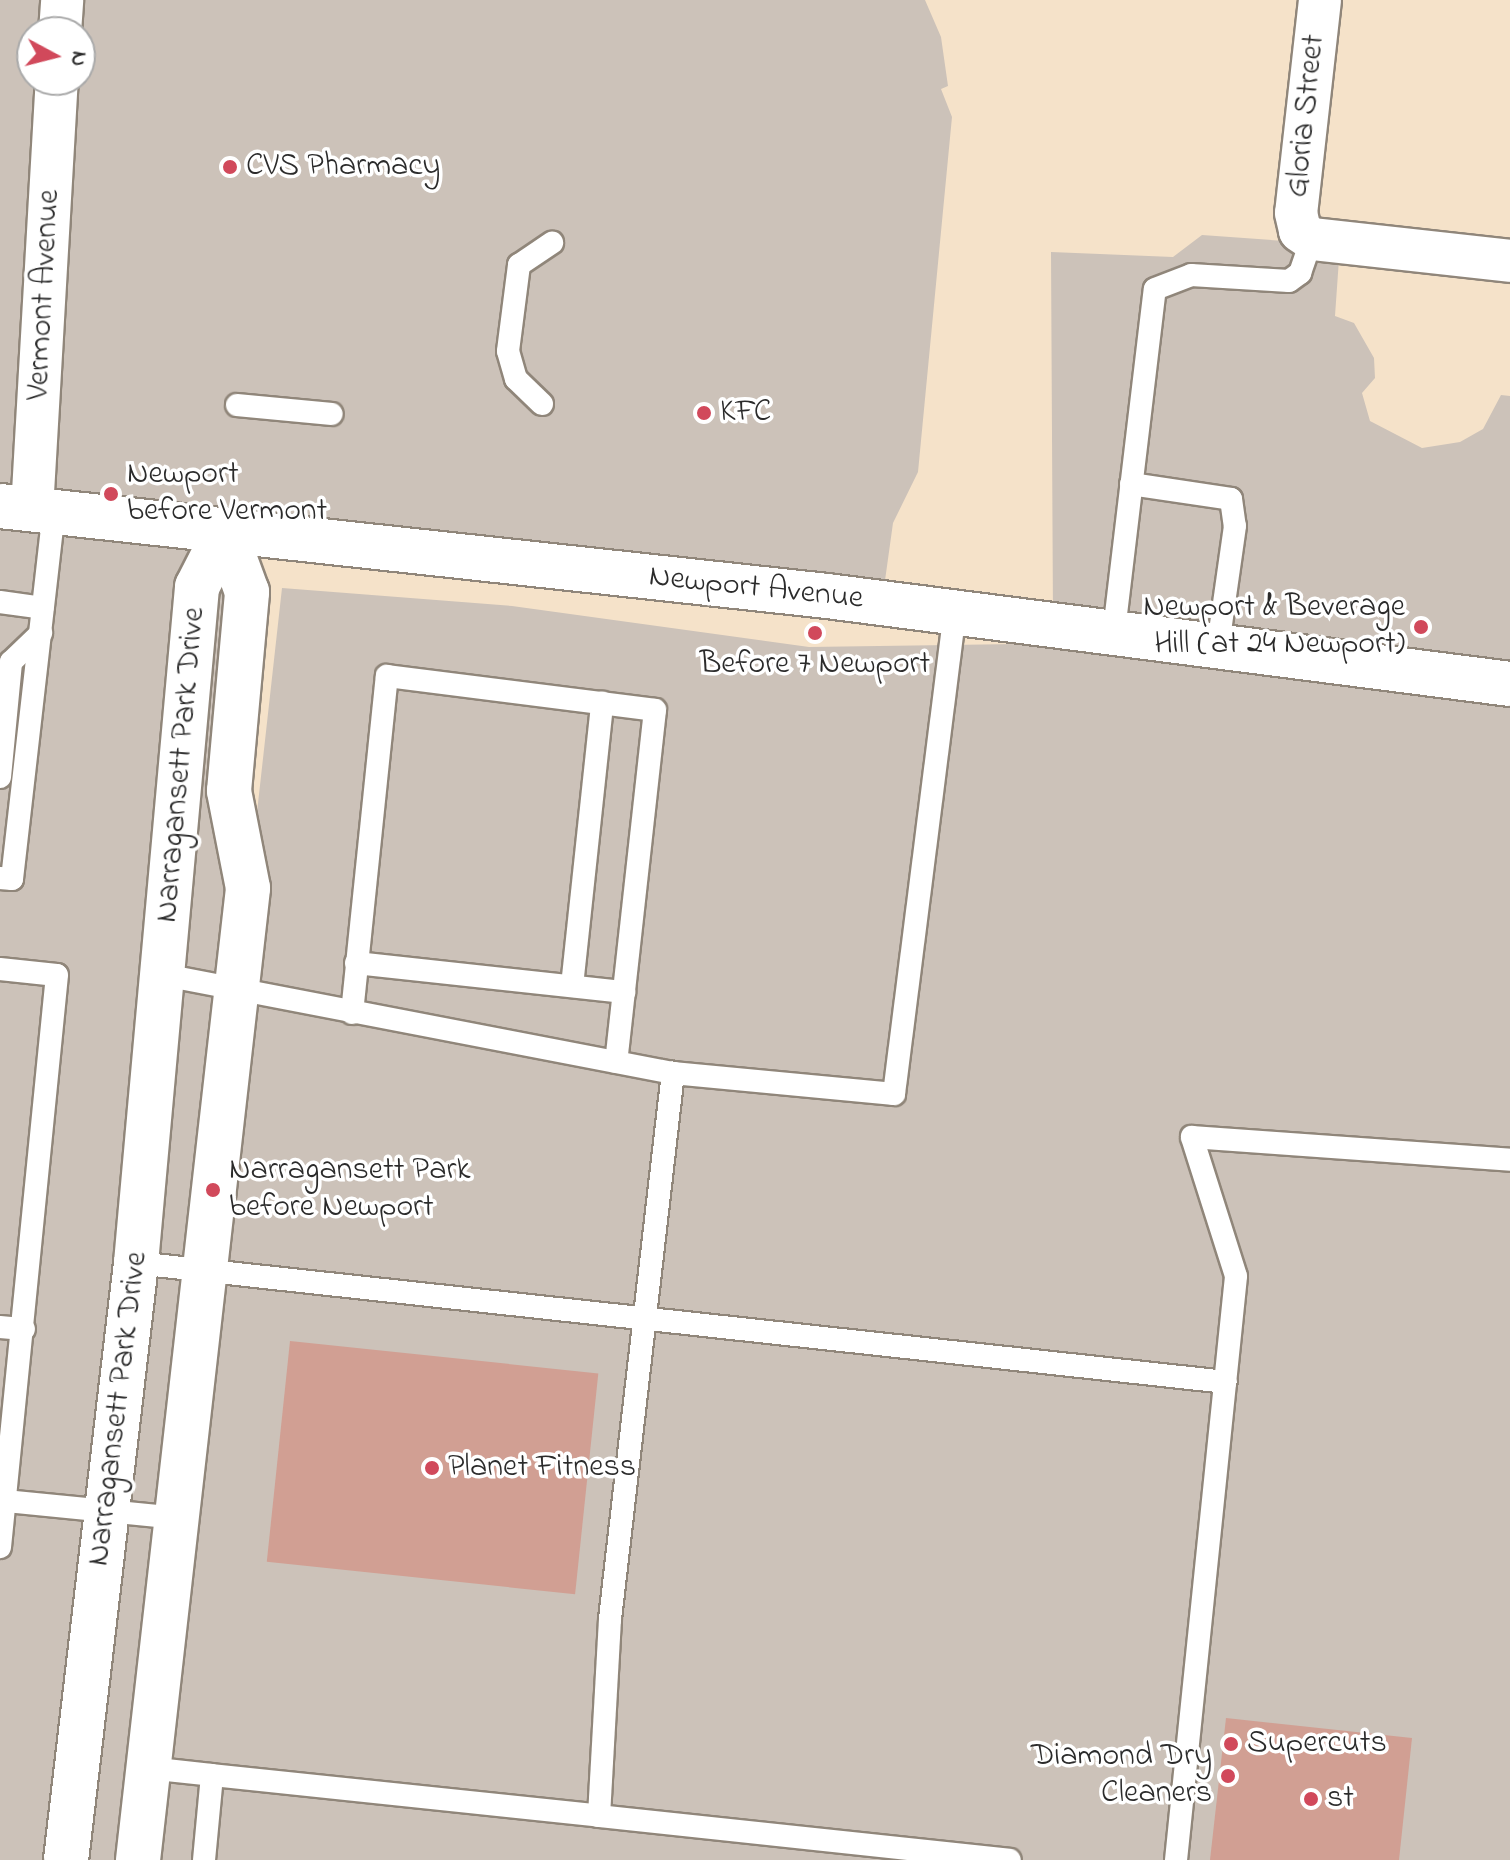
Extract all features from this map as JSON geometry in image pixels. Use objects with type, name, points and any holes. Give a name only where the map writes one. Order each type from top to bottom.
[{"type":"street","name":"Gloria Street","points":[[1306,235],[1296,213],[1320,0]]},
{"type":"street","name":"Vermont Avenue","points":[[29,509],[56,96]]},
{"type":"street","points":[[1306,235],[1510,261]]},
{"type":"street","name":"Newport Avenue","points":[[29,509],[955,612],[1510,684]]},
{"type":"street","name":"Narragansett Park Drive","points":[[66,1860],[136,1263],[197,587],[225,532]]},
{"type":"street","name":"Narragansett Park Drive","points":[[138,1860],[248,888],[229,791],[247,592],[225,532]]},
{"type":"lane","points":[[1114,631],[1155,289],[1191,275],[1289,281],[1300,273],[1306,235]]},
{"type":"lane","points":[[542,404],[516,379],[508,351],[519,265],[552,243]]},
{"type":"lane","points":[[237,405],[332,414]]},
{"type":"lane","points":[[1131,484],[1231,499],[1235,526],[1218,645]]},
{"type":"lane","points":[[0,878],[12,879],[43,608],[29,509]]},
{"type":"lane","points":[[0,602],[43,608]]},
{"type":"lane","points":[[164,975],[673,1073],[894,1094],[955,612]]},
{"type":"lane","points":[[1,777],[11,662],[41,633]]},
{"type":"lane","points":[[352,1013],[387,676],[655,710],[616,1062]]},
{"type":"lane","points":[[572,986],[602,703]]},
{"type":"lane","points":[[356,963],[624,992]]},
{"type":"lane","points":[[0,969],[57,975],[0,1547]]},
{"type":"lane","points":[[599,1816],[641,1318],[673,1073]]},
{"type":"lane","points":[[1176,1860],[1236,1276],[1192,1137],[1510,1160]]},
{"type":"lane","points":[[136,1263],[1226,1382]]},
{"type":"lane","points":[[0,1327],[24,1329]]},
{"type":"lane","points":[[5,1501],[177,1518]]},
{"type":"lane","points":[[148,1768],[1010,1860]]},
{"type":"lane","points":[[204,1860],[212,1775]]},
{"type":"shaded area","points":[[0,0],[925,0],[941,37],[948,86],[941,89],[952,117],[918,472],[893,523],[882,602],[252,539],[249,884],[282,588],[512,606],[809,647],[1083,643],[1053,620],[1051,252],[1173,257],[1202,235],[1340,245],[1335,316],[1354,323],[1374,358],[1375,378],[1362,393],[1370,421],[1422,448],[1460,442],[1483,429],[1501,395],[1510,396],[1510,1860],[0,1860]]},
{"type":"building","name":"Planet Fitness","points":[[290,1341],[598,1373],[575,1594],[267,1562]]},
{"type":"building","name":"st","points":[[1226,1718],[1412,1738],[1399,1860],[1210,1860]]},
{"type":"place","name":"CVS Pharmacy","points":[[230,167]]},
{"type":"place","name":"KFC","points":[[704,413]]},
{"type":"place","name":"Newport before Vermont","points":[[111,494]]},
{"type":"place","name":"Newport & Beverage Hill (at 24 Newport)","points":[[1421,627]]},
{"type":"place","name":"Before 7 Newport","points":[[815,633]]},
{"type":"place","name":"Narragansett Park before Newport","points":[[213,1190]]},
{"type":"place","name":"Planet Fitness","points":[[432,1468]]},
{"type":"place","name":"Supercuts","points":[[1231,1744]]},
{"type":"place","name":"Diamond Dry Cleaners","points":[[1228,1776]]},
{"type":"place","name":"st","points":[[1311,1799]]}]
